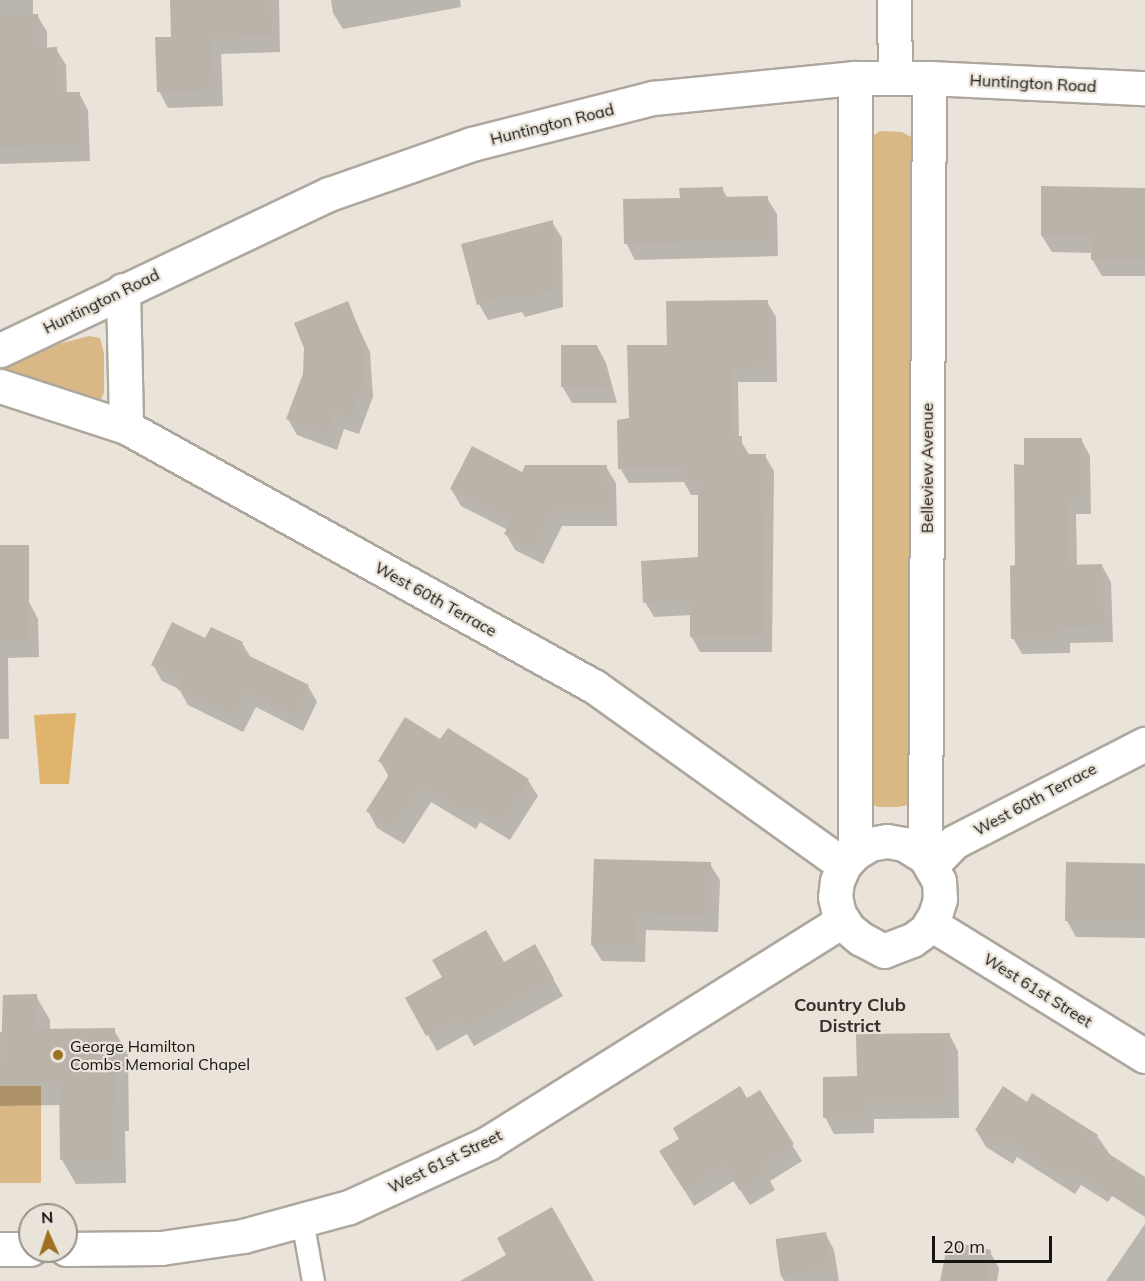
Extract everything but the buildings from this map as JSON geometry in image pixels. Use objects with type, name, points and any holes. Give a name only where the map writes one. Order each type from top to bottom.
[{"type":"street","points":[[894,0],[895,78]]},
{"type":"street","points":[[849,859],[855,78]]},
{"type":"street","name":"Huntington Road","points":[[0,350],[329,194],[472,144],[653,98],[855,78],[929,78],[1145,88]]},
{"type":"street","name":"Belleview Avenue","points":[[928,861],[929,78]]},
{"type":"street","points":[[123,290],[126,427]]},
{"type":"street","name":"West 60th Terrace","points":[[0,386],[126,427],[595,687],[849,859]]},
{"type":"street","name":"West 60th Terrace","points":[[928,861],[954,842],[1145,744]]},
{"type":"street","points":[[887,841],[904,844],[928,861],[939,881],[940,898],[931,924],[912,940],[884,951],[861,939],[843,920],[835,897],[837,881],[849,859],[870,844],[887,841]]},
{"type":"street","name":"West 61st Street","points":[[78,1249],[161,1248],[243,1236],[349,1207],[488,1143],[843,920]]},
{"type":"street","name":"West 61st Street","points":[[931,924],[1145,1056]]},
{"type":"street","points":[[0,1249],[18,1249]]},
{"type":"lane","points":[[302,1220],[313,1281]]},
{"type":"shaded area","points":[[880,131],[902,132],[911,137],[916,152],[912,797],[908,805],[898,807],[877,807],[870,802],[871,137]]},
{"type":"shaded area","points":[[89,336],[100,338],[104,354],[104,393],[100,401],[0,370],[2,359]]},
{"type":"shaded area","points":[[76,713],[69,784],[40,784],[34,715]]},
{"type":"shaded area","points":[[0,1086],[41,1086],[41,1183],[0,1183]]},
{"type":"place","name":"George Hamilton Combs Memorial Chapel","points":[[58,1055]]},
{"type":"district","name":"Country Club District","points":[[850,1016]]}]
